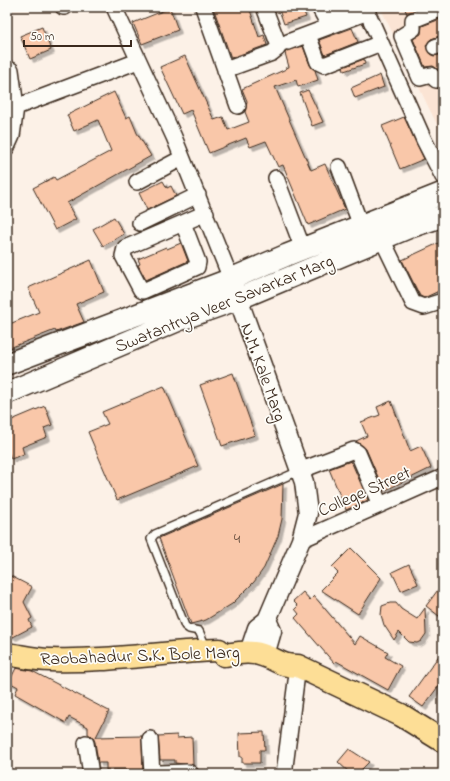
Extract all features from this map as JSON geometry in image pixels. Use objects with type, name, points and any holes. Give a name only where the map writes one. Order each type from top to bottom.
[{"type":"main road","name":"Swatantrya Veer Savarkar Marg","points":[[7,364],[231,279],[443,193]]},
{"type":"main road","name":"Swatantrya Veer Savarkar Marg","points":[[7,394],[179,320],[238,299],[382,239],[443,216]]},
{"type":"main road","name":"Raobahadur S.K. Bole Marg","points":[[7,654],[49,660],[157,656],[213,651],[222,645],[259,648],[284,666],[298,666],[401,715],[443,741]]},
{"type":"street","points":[[203,7],[238,106]]},
{"type":"street","points":[[225,70],[272,53],[278,49],[264,7]]},
{"type":"street","points":[[319,7],[325,18],[363,9]]},
{"type":"street","name":"N.M. Kale Marg","points":[[118,8],[138,61],[206,213],[304,482],[308,513],[301,540],[267,620],[257,628],[259,648]]},
{"type":"street","points":[[443,8],[415,19],[412,22],[413,29],[402,34],[420,78],[431,75],[436,80],[443,78]]},
{"type":"street","points":[[288,42],[308,35],[363,9]]},
{"type":"street","points":[[363,9],[381,42],[443,177]]},
{"type":"street","points":[[308,35],[318,62],[324,65],[381,42]]},
{"type":"street","points":[[391,65],[411,57]]},
{"type":"street","points":[[16,108],[138,61]]},
{"type":"street","points":[[7,68],[11,70],[16,108],[12,136],[7,147]]},
{"type":"street","points":[[137,182],[158,173],[182,158]]},
{"type":"street","points":[[339,167],[361,226]]},
{"type":"street","points":[[276,178],[303,249]]},
{"type":"street","points":[[140,223],[198,196]]},
{"type":"street","points":[[183,223],[198,264],[195,269],[143,291],[141,290],[123,256],[126,248],[183,223],[206,213]]},
{"type":"street","points":[[382,239],[413,303],[424,307],[432,306],[443,301]]},
{"type":"street","points":[[172,278],[180,298]]},
{"type":"street","points":[[299,471],[354,450],[358,453],[380,505]]},
{"type":"street","name":"College Street","points":[[301,540],[443,477]]},
{"type":"street","points":[[284,774],[298,666]]},
{"type":"street","points":[[153,740],[156,774],[188,772],[192,774]]},
{"type":"street","points":[[86,743],[91,774]]},
{"type":"lane","points":[[213,651],[200,631],[189,629],[185,626],[151,539],[155,534],[299,471]]},
{"type":"shaded area","points":[[380,7],[443,7],[443,137]]},
{"type":"building","points":[[213,7],[249,7],[259,37],[264,35],[267,45],[231,58]]},
{"type":"building","points":[[278,7],[302,7],[306,17],[284,24]]},
{"type":"building","points":[[404,7],[421,7],[407,14]]},
{"type":"building","points":[[170,8],[178,30],[142,44],[133,23]]},
{"type":"building","points":[[443,18],[443,35],[431,39],[426,46],[430,54],[434,56],[443,54],[443,69],[439,70],[433,66],[425,67],[413,39],[421,34],[422,26]]},
{"type":"building","points":[[42,27],[51,50],[30,59],[20,36]]},
{"type":"building","points":[[352,28],[358,42],[325,55],[319,40]]},
{"type":"building","points":[[303,46],[310,65],[315,70],[318,80],[298,87],[296,80],[275,87],[311,170],[325,164],[345,209],[308,225],[283,165],[278,167],[266,141],[250,147],[246,138],[209,153],[191,110],[182,114],[160,67],[185,56],[214,120],[223,117],[228,130],[249,122],[245,112],[247,101],[242,89],[289,67],[285,53]]},
{"type":"building","points":[[364,59],[365,64],[344,71],[343,67]]},
{"type":"building","points":[[380,75],[384,87],[355,98],[351,88]]},
{"type":"building","points":[[308,90],[323,122],[312,126],[300,93]]},
{"type":"building","points":[[114,92],[126,118],[130,116],[137,133],[151,156],[67,203],[76,219],[55,230],[33,188],[54,177],[56,180],[111,151],[98,120],[74,131],[67,115]]},
{"type":"building","points":[[404,117],[424,159],[400,169],[382,126]]},
{"type":"building","points":[[163,181],[167,188],[171,186],[176,196],[147,210],[139,193]]},
{"type":"building","points":[[114,217],[124,234],[103,246],[93,229]]},
{"type":"building","points":[[443,241],[443,289],[424,298],[420,296],[402,260]]},
{"type":"building","points":[[181,243],[188,261],[146,280],[138,265],[140,264],[138,259],[166,247],[167,249]]},
{"type":"building","points":[[91,260],[104,292],[76,304],[84,322],[56,332],[55,330],[7,349],[7,325],[39,312],[28,288]]},
{"type":"building","points":[[233,373],[255,435],[222,446],[200,385]]},
{"type":"building","points":[[164,386],[198,466],[117,500],[88,432],[108,424],[102,412]]},
{"type":"building","points":[[391,401],[410,451],[421,446],[431,468],[384,491],[366,449],[356,441],[367,436],[361,422],[380,415],[377,407]]},
{"type":"building","points":[[45,406],[52,425],[44,428],[47,437],[22,447],[24,454],[11,459],[7,449],[7,422]]},
{"type":"building","points":[[351,461],[368,500],[346,510],[329,469]]},
{"type":"building","points":[[283,484],[282,519],[278,536],[264,568],[254,582],[232,604],[206,620],[191,624],[159,538]]},
{"type":"building","points":[[351,548],[381,578],[358,614],[321,590],[338,573],[332,567]]},
{"type":"building","points":[[409,564],[418,584],[401,591],[392,572]]},
{"type":"building","points":[[7,574],[32,587],[24,602],[32,618],[29,620],[32,627],[13,637],[7,633]]},
{"type":"building","points":[[443,583],[443,619],[426,606]]},
{"type":"building","points":[[303,592],[310,600],[314,596],[355,644],[360,636],[388,652],[385,657],[401,666],[388,690],[336,661],[334,663],[295,618],[299,614],[295,609],[298,606],[293,601]]},
{"type":"building","points":[[390,603],[396,603],[401,609],[417,619],[425,608],[426,634],[421,641],[417,643],[409,642],[399,632],[394,640],[384,625],[381,615],[382,606]]},
{"type":"building","points":[[443,650],[443,680],[423,707],[409,697]]},
{"type":"building","points":[[16,668],[32,671],[109,711],[96,737],[142,736],[143,774],[129,774],[129,770],[106,770],[106,763],[98,763],[95,742],[93,737],[88,734],[88,727],[69,717],[66,723],[15,694],[18,687],[9,682]]},
{"type":"building","points":[[264,732],[265,750],[260,750],[260,763],[242,763],[242,757],[240,757],[239,733]]},
{"type":"building","points":[[177,735],[177,738],[192,737],[193,765],[175,763],[175,760],[160,760],[158,736]]},
{"type":"building","points":[[349,749],[369,762],[357,774],[351,774],[338,762]]}]
